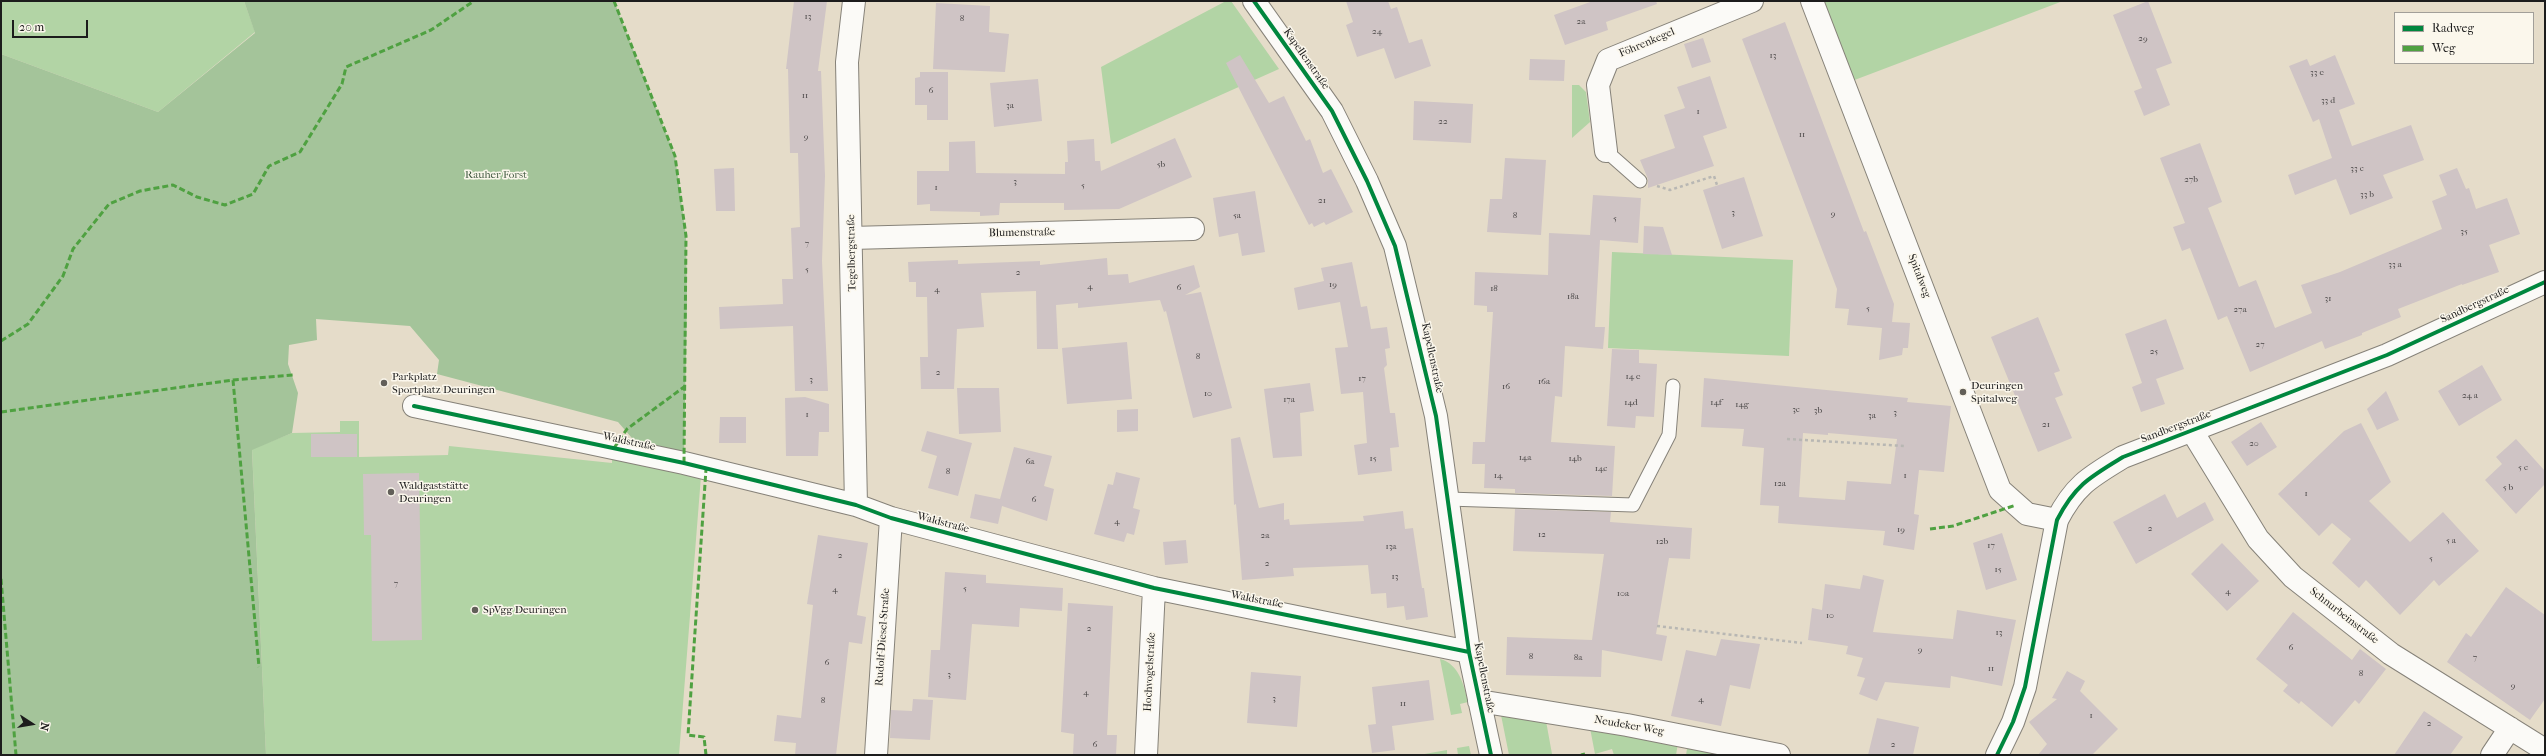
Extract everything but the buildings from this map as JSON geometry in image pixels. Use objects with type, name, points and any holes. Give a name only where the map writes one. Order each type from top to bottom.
[{"type":"street","name":"Tegelbergstraße","points":[[854,1],[848,62],[856,505]]},
{"type":"street","name":"Kapellenstraße","points":[[1254,1],[1332,111],[1367,181],[1395,246],[1436,416],[1469,652],[1491,755]]},
{"type":"street","name":"Föhrenkegel","points":[[1606,152],[1598,84],[1608,60],[1752,1]]},
{"type":"street","name":"Spitalweg","points":[[1812,1],[2000,490],[2027,514],[2057,520]]},
{"type":"street","name":"Blumenstraße","points":[[851,238],[1193,229]]},
{"type":"street","name":"Sandbergstraße","points":[[1997,755],[2013,722],[2025,687],[2057,520],[2069,498],[2086,479],[2123,457],[2387,355],[2545,282]]},
{"type":"street","name":"Waldstraße","points":[[414,406],[684,463],[856,505],[891,518],[1154,588],[1469,652]]},
{"type":"street","name":"Schnurbeinstraße","points":[[2192,431],[2258,539],[2293,577],[2391,654],[2545,750]]},
{"type":"street","name":"Rudolf-Diesel-Straße","points":[[876,755],[891,518]]},
{"type":"street","name":"Hochvogelstraße","points":[[1146,755],[1154,588]]},
{"type":"street","name":"Neudeker Weg","points":[[1479,701],[1627,725],[1779,755]]},
{"type":"street","points":[[2492,755],[2510,728]]},
{"type":"lane","points":[[1606,152],[1640,181]]},
{"type":"lane","points":[[1448,499],[1633,504],[1668,435],[1673,386]]},
{"type":"path","points":[[1640,181],[1670,190],[1714,176],[1717,185]]},
{"type":"path","points":[[1787,439],[1905,446]]},
{"type":"path","points":[[1657,626],[1802,643]]},
{"type":"green space","points":[[1,1],[244,1],[255,32],[158,112],[1,54]]},
{"type":"green space","name":"Rauher Forst","points":[[244,1],[614,1],[675,156],[686,236],[687,300],[684,456],[638,445],[618,422],[437,374],[439,360],[410,326],[316,319],[317,340],[289,345],[288,364],[298,393],[292,433],[252,450],[266,755],[1,755],[1,54],[158,112],[255,33]]},
{"type":"green space","points":[[1226,1],[1231,1],[1279,69],[1111,144],[1101,67]]},
{"type":"green space","points":[[1812,1],[2063,1],[1844,84]]},
{"type":"green space","points":[[1572,85],[1579,85],[1586,92],[1590,122],[1572,138]]},
{"type":"green space","points":[[1612,252],[1793,260],[1789,356],[1608,348]]},
{"type":"green space","name":"SpVgg Deuringen","points":[[340,421],[359,421],[359,457],[448,455],[449,446],[612,463],[612,457],[701,476],[679,755],[266,755],[252,449],[292,433],[340,432]]},
{"type":"green space","points":[[1440,659],[1452,665],[1460,676],[1468,702],[1460,704],[1462,713],[1451,715]]},
{"type":"green space","points":[[1501,715],[1546,721],[1552,754],[1509,755]]},
{"type":"green space","points":[[1590,728],[1678,743],[1676,755],[1614,755],[1612,749],[1595,754]]},
{"type":"green space","points":[[1688,743],[1741,755],[1686,755]]},
{"type":"green space","points":[[1469,746],[1471,755],[1458,755],[1457,748]]},
{"type":"green space","points":[[1447,750],[1447,755],[1419,755]]},
{"type":"marked path","points":[[1,341],[28,324],[63,276],[73,249],[109,204],[140,191],[173,185],[197,197],[225,205],[253,194],[269,166],[300,152],[342,84],[346,67],[431,30],[474,1]]},
{"type":"marked path","points":[[614,1],[675,156],[686,236],[684,463]]},
{"type":"marked path","points":[[1,412],[233,380],[294,375]]},
{"type":"marked path","points":[[233,380],[259,667]]},
{"type":"marked path","points":[[614,448],[627,429],[684,387]]},
{"type":"marked path","points":[[706,469],[688,735],[704,737],[706,755]]},
{"type":"marked path","points":[[1930,529],[1953,526],[2016,505]]},
{"type":"marked path","points":[[1,579],[16,755]]},
{"type":"marked path","points":[[1581,755],[1585,754]]},
{"type":"cycle path","points":[[1254,1],[1332,111],[1367,181],[1395,246],[1436,416],[1469,652],[1491,755]]},
{"type":"cycle path","points":[[1997,755],[2013,722],[2025,687],[2057,520],[2070,498],[2092,476],[2123,457],[2387,355],[2545,282]]},
{"type":"cycle path","points":[[414,406],[684,463],[856,505],[891,518],[1154,588],[1469,652]]},
{"type":"place","name":"Parkplatz Sportplatz Deuringen","points":[[384,383]]},
{"type":"place","name":"Deuringen Spitalweg","points":[[1963,392]]},
{"type":"place","name":"Waldgaststätte Deuringen","points":[[391,492]]},
{"type":"place","name":"SpVgg Deuringen","points":[[475,610]]}]
